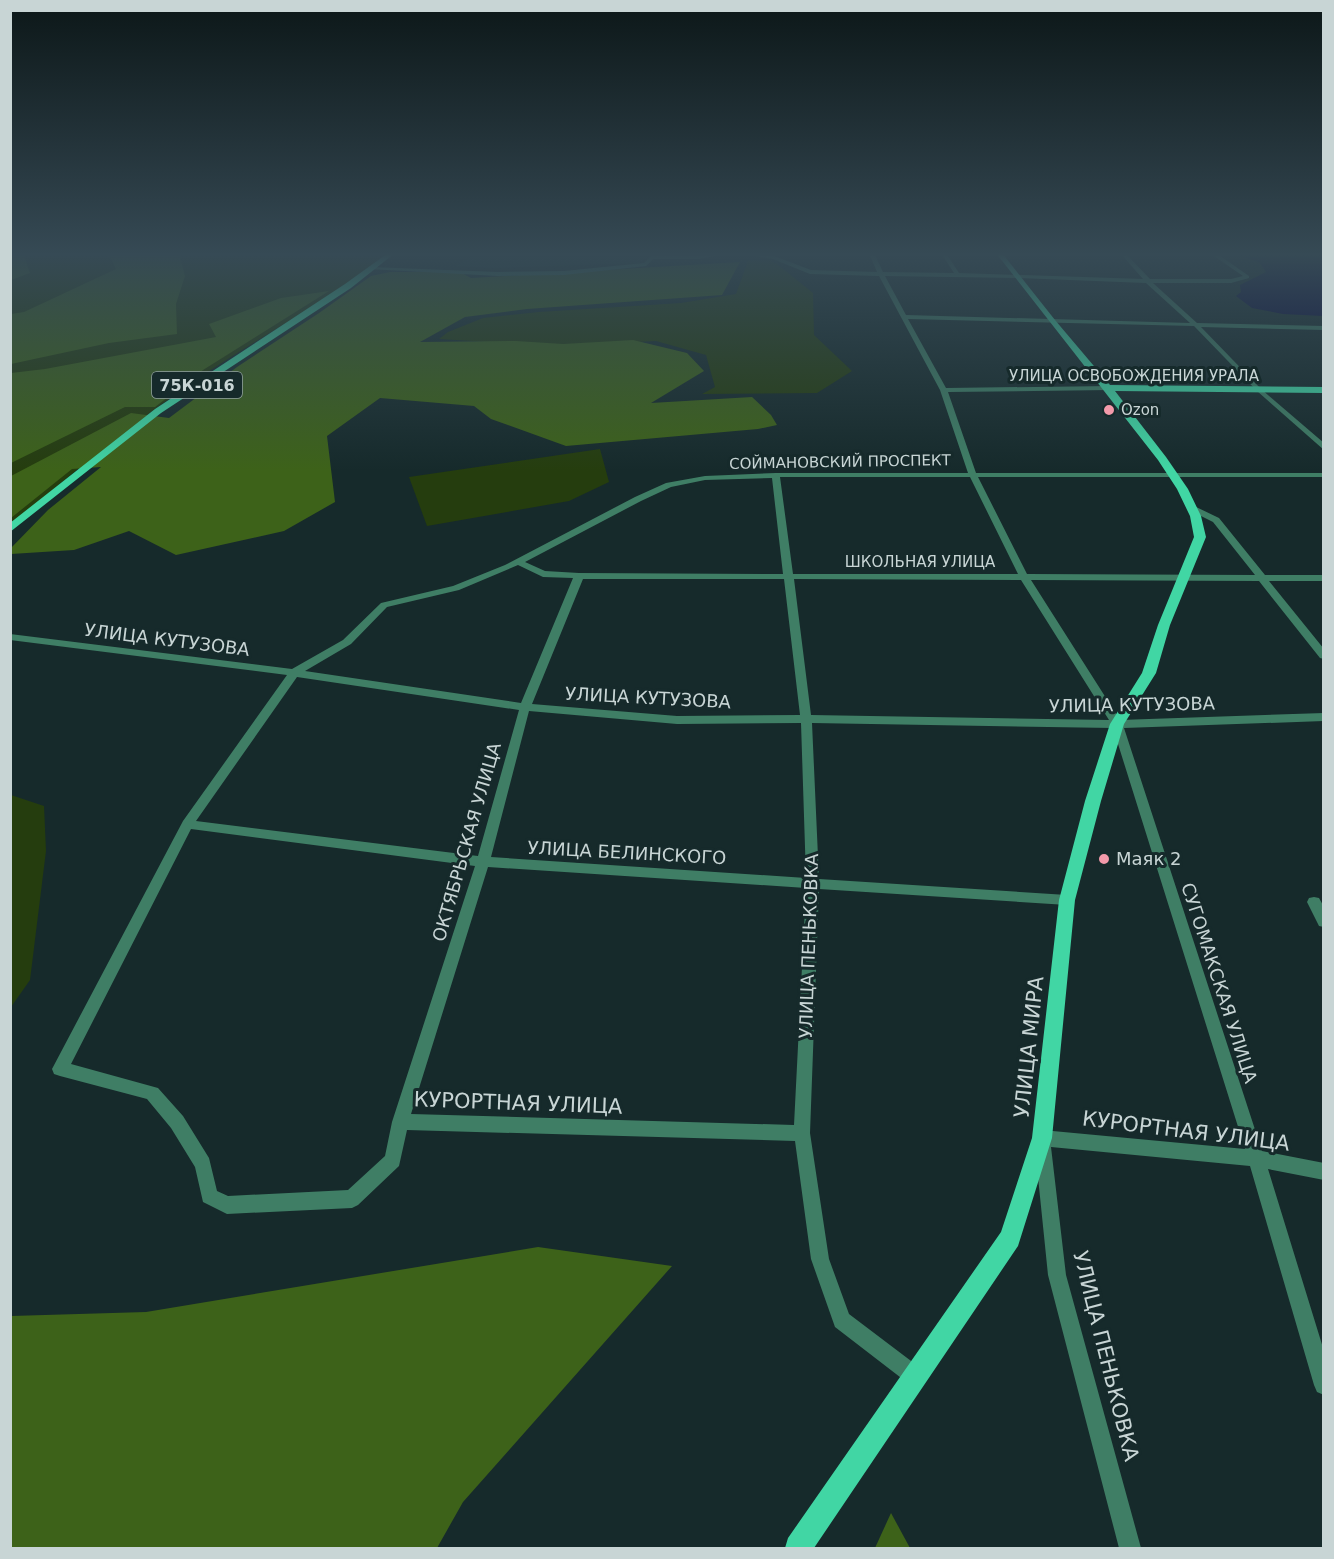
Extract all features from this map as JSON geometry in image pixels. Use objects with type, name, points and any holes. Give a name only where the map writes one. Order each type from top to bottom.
[{"type":"main road","name":"75К-016","points":[[10,529],[158,411],[286,326]]},
{"type":"main road","name":"УЛИЦА МИРА","points":[[798,1548],[1010,1238],[1042,1138],[1067,900],[1093,801],[1117,724],[1149,673],[1164,625],[1200,537],[1201,527],[1174,477],[1110,388],[1056,326]]},
{"type":"main road","name":"УЛИЦА ОСВОБОЖДЕНИЯ УРАЛА","points":[[1110,388],[1323,390]]},
{"type":"street","name":"СУГОМАКСКАЯ УЛИЦА","points":[[909,326],[944,390],[973,474],[1024,577],[1117,724],[1256,1158],[1323,1385]]},
{"type":"street","points":[[1197,326],[1259,390],[1323,448]]},
{"type":"street","points":[[1251,326],[1323,328]]},
{"type":"street","name":"УЛИЦА ОСВОБОЖДЕНИЯ УРАЛА","points":[[944,390],[1110,388]]},
{"type":"street","name":"СОЙМАНОВСКИЙ ПРОСПЕКТ","points":[[294,673],[347,642],[384,605],[456,588],[519,562],[669,485],[705,478],[776,475],[973,474],[1174,477],[1323,475]]},
{"type":"street","name":"УЛИЦА ПЕНЬКОВКА","points":[[776,475],[806,719],[813,882],[802,1133],[820,1259],[842,1320],[916,1377]]},
{"type":"street","points":[[1192,508],[1216,520],[1323,656]]},
{"type":"street","name":"ШКОЛЬНАЯ УЛИЦА","points":[[519,562],[543,574],[579,576],[1323,578]]},
{"type":"street","name":"ОКТЯБРЬСКАЯ УЛИЦА","points":[[400,1122],[483,862],[525,707],[579,576]]},
{"type":"street","name":"УЛИЦА КУТУЗОВА","points":[[10,638],[294,673],[525,707],[676,720],[806,719],[1117,724],[1323,717]]},
{"type":"street","points":[[187,824],[294,673]]},
{"type":"street","name":"УЛИЦА БЕЛИНСКОГО","points":[[187,824],[483,862],[1067,900]]},
{"type":"street","name":"КУРОРТНАЯ УЛИЦА","points":[[187,824],[60,1069],[152,1093],[177,1122],[203,1164],[210,1196],[227,1205],[352,1199],[393,1160],[400,1122],[802,1133]]},
{"type":"street","points":[[1314,902],[1323,922]]},
{"type":"street","name":"УЛИЦА ПЕНЬКОВКА","points":[[1042,1138],[1057,1275],[1130,1548]]},
{"type":"street","name":"КУРОРТНАЯ УЛИЦА","points":[[1042,1138],[1256,1158],[1323,1172]]},
{"type":"green space","points":[[11,326],[280,326],[155,409],[11,524]]},
{"type":"green space","points":[[11,326],[177,326],[177,334],[109,343],[11,364]]},
{"type":"green space","points":[[210,326],[274,326],[203,370],[155,407],[125,407],[11,463],[11,373],[45,369],[216,337]]},
{"type":"green space","points":[[300,326],[449,326],[420,342],[516,341],[563,344],[633,340],[687,353],[704,371],[651,403],[752,397],[771,415],[777,425],[758,429],[566,446],[491,419],[474,406],[380,398],[327,436],[335,502],[284,531],[176,555],[129,531],[74,550],[11,554],[11,548],[48,510],[101,467],[72,469],[11,518],[11,476],[131,413],[169,418],[237,367]]},
{"type":"green space","points":[[464,326],[814,326],[814,335],[852,371],[817,393],[702,394],[715,387],[706,355],[656,341],[554,346],[439,339],[448,332]]},
{"type":"green space","points":[[600,449],[609,482],[569,501],[427,526],[409,477]]},
{"type":"green space","points":[[11,795],[44,806],[46,851],[30,980],[11,1007]]},
{"type":"green space","points":[[538,1247],[672,1266],[463,1502],[437,1548],[11,1548],[11,1316],[146,1312]]},
{"type":"green space","points":[[891,1513],[910,1548],[875,1548]]},
{"type":"place","name":"Ozon","points":[[1109,410]]},
{"type":"place","name":"Маяк 2","points":[[1104,859]]}]
